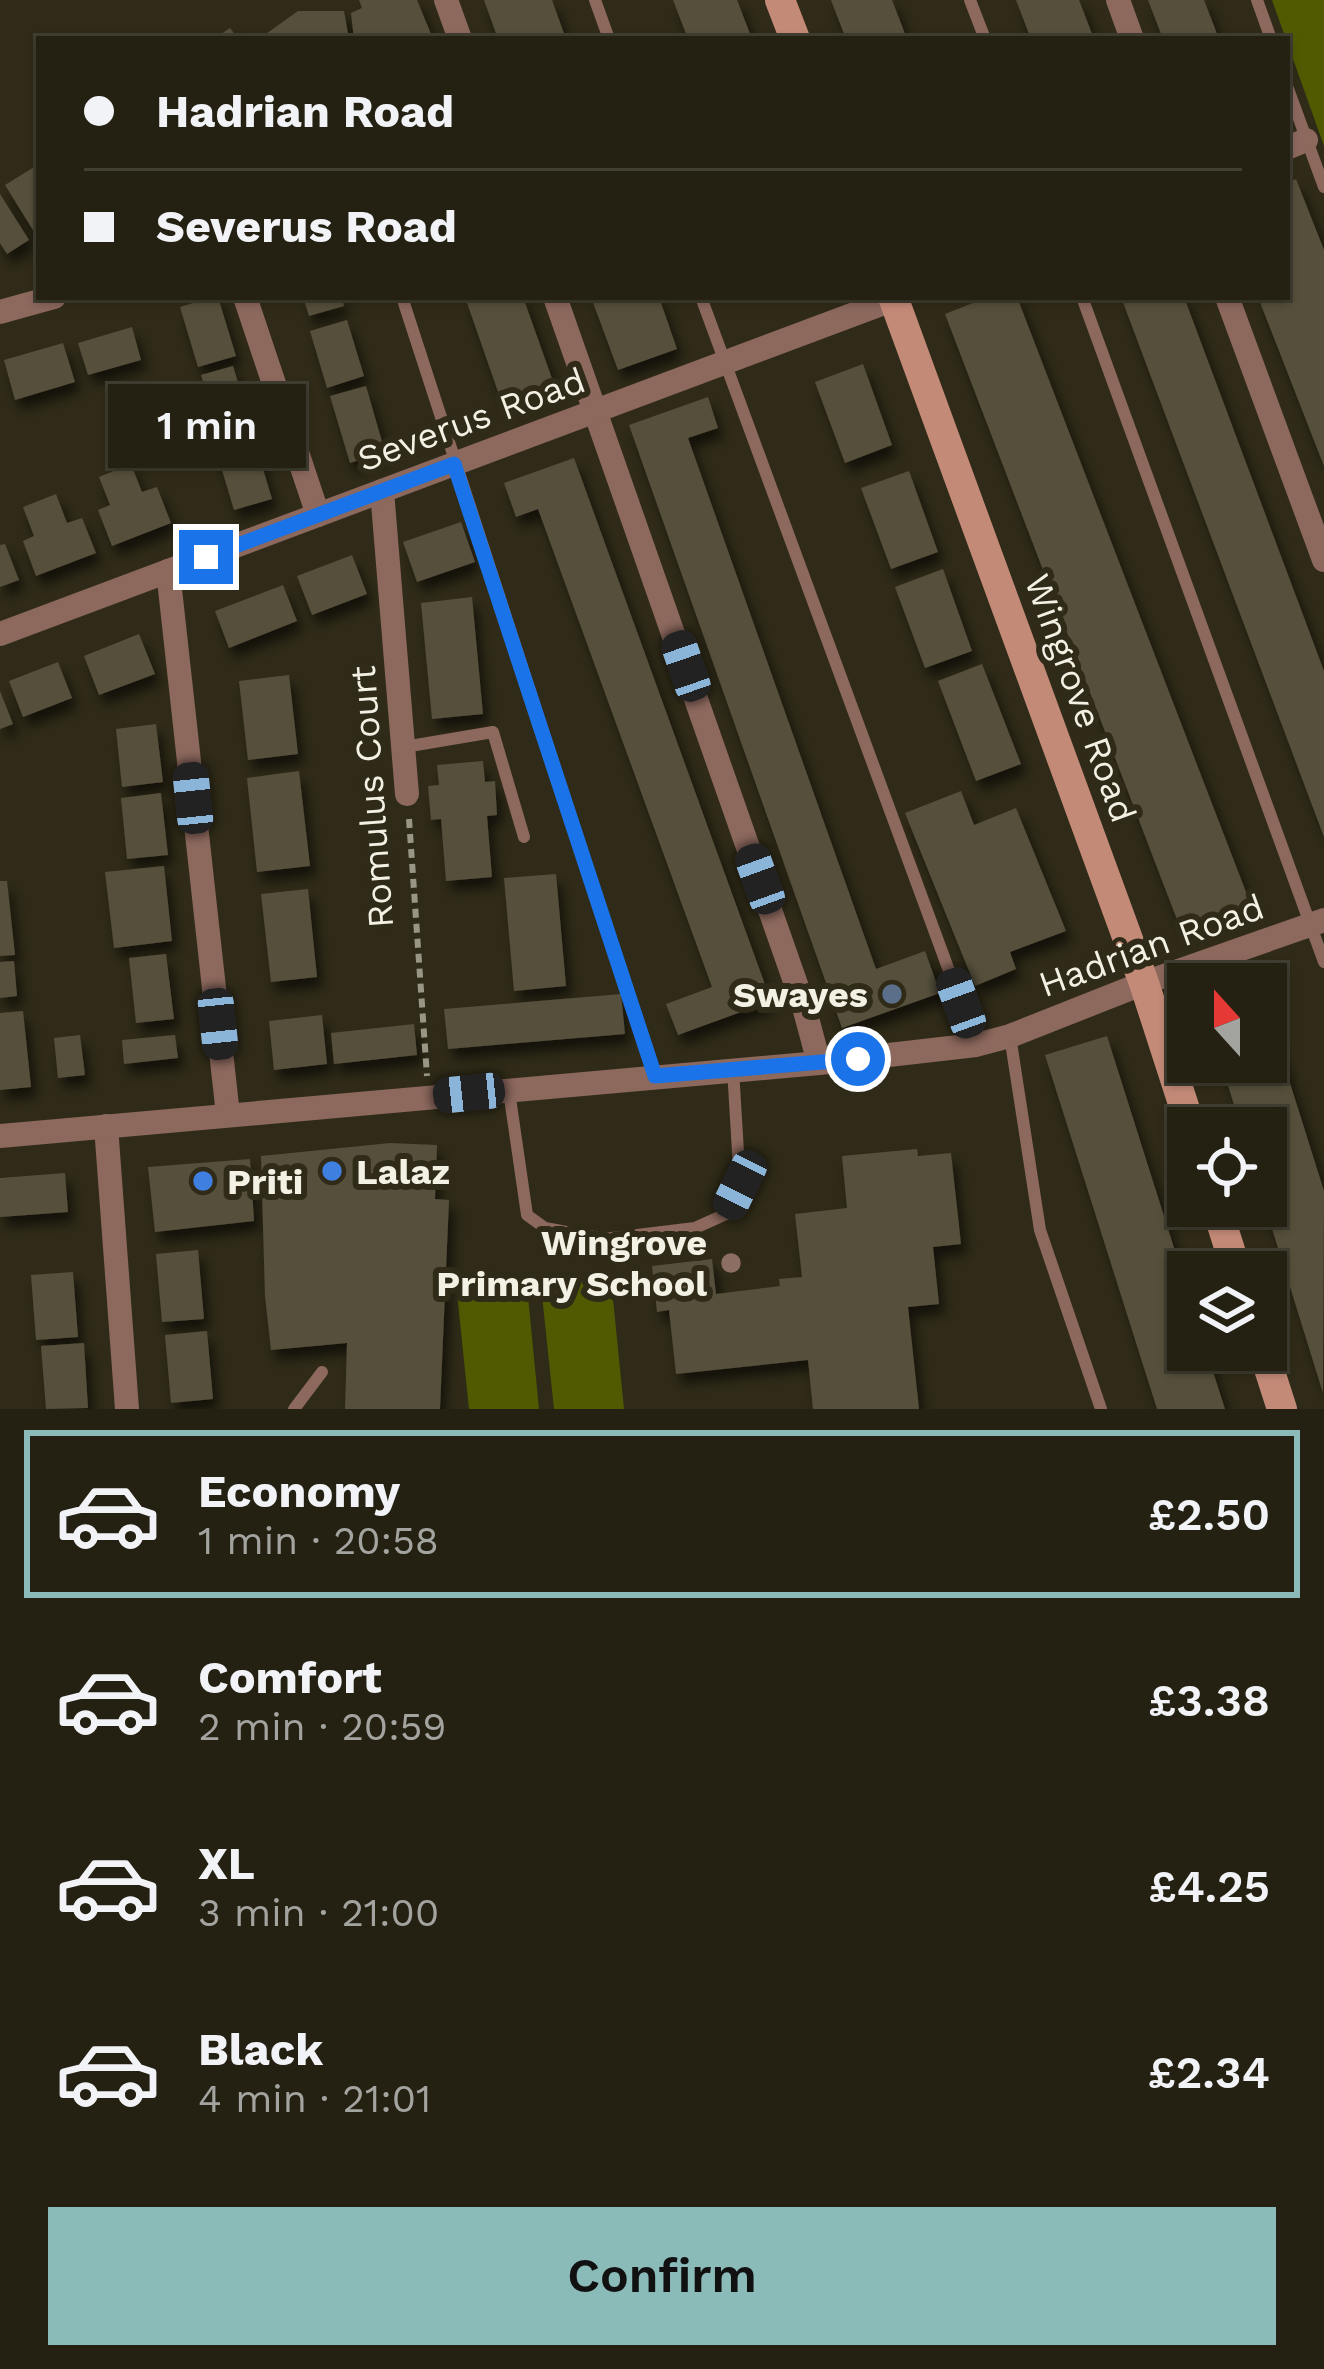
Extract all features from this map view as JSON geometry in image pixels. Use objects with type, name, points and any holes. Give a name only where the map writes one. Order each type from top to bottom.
[{"type":"street","points":[[446,0],[459,36]]},
{"type":"street","points":[[780,0],[794,36]]},
{"type":"street","points":[[1118,0],[1131,36]]},
{"type":"street","points":[[0,312],[43,300]]},
{"type":"street","points":[[245,300],[318,514]]},
{"type":"street","points":[[556,300],[804,1006],[819,1063]]},
{"type":"street","name":"Severus Road","points":[[0,634],[891,300]]},
{"type":"street","name":"Wingrove Road","points":[[897,300],[1144,983],[1184,1107]]},
{"type":"street","points":[[1228,300],[1316,517],[1324,560]]},
{"type":"street","name":"Romulus Court","points":[[382,491],[407,794]]},
{"type":"street","points":[[168,571],[228,1115]]},
{"type":"street","name":"Hadrian Road","points":[[0,1136],[976,1045],[1317,922]]},
{"type":"street","points":[[106,1126],[127,1409]]},
{"type":"street","points":[[1270,1371],[1282,1409]]},
{"type":"lane","points":[[596,0],[608,36]]},
{"type":"lane","points":[[970,0],[984,36]]},
{"type":"lane","points":[[1257,0],[1269,36]]},
{"type":"lane","points":[[1290,103],[1297,144],[1324,187]]},
{"type":"lane","points":[[403,300],[655,1076]]},
{"type":"lane","points":[[702,300],[976,1045]]},
{"type":"lane","points":[[1083,300],[1317,922],[1324,962]]},
{"type":"lane","points":[[404,747],[494,733],[524,837]]},
{"type":"lane","points":[[1010,1036],[1040,1230],[1101,1409]]},
{"type":"lane","points":[[508,1090],[527,1215],[544,1228],[604,1239],[695,1228],[726,1214],[740,1185],[734,1069]]},
{"type":"lane","points":[[294,1409],[322,1372]]},
{"type":"path","name":"Romulus Court","points":[[407,794],[429,1097]]},
{"type":"green space","points":[[1272,0],[1324,0],[1324,146],[1290,51],[1290,36],[1285,36]]},
{"type":"green space","points":[[611,1279],[624,1409],[554,1409],[541,1286]]},
{"type":"green space","points":[[527,1286],[539,1409],[469,1409],[457,1293]]},
{"type":"building","points":[[359,0],[417,0],[432,36],[354,36],[351,13],[362,8]]},
{"type":"building","points":[[484,0],[552,0],[565,36],[497,36]]},
{"type":"building","points":[[673,0],[737,0],[751,36],[687,36]]},
{"type":"building","points":[[831,0],[892,0],[906,36],[845,36]]},
{"type":"building","points":[[1016,0],[1079,0],[1093,36],[1030,36]]},
{"type":"building","points":[[1148,0],[1204,0],[1218,36],[1162,36]]},
{"type":"building","points":[[298,11],[344,11],[348,36],[263,36]]},
{"type":"building","points":[[36,166],[36,235],[5,185]]},
{"type":"building","points":[[1296,179],[1324,250],[1324,466],[1259,300],[1290,300],[1290,182]]},
{"type":"building","points":[[0,194],[29,240],[7,254],[0,243]]},
{"type":"building","points":[[219,300],[236,356],[198,367],[180,307]]},
{"type":"building","points":[[304,300],[343,300],[344,306],[309,316]]},
{"type":"building","points":[[466,300],[524,300],[555,387],[503,406]]},
{"type":"building","points":[[592,300],[660,300],[677,349],[618,370]]},
{"type":"building","points":[[980,300],[1018,300],[1251,905],[1181,930],[945,314]]},
{"type":"building","points":[[1122,300],[1185,300],[1324,671],[1324,837]]},
{"type":"building","points":[[347,320],[364,376],[327,388],[310,331]]},
{"type":"building","points":[[132,327],[141,360],[88,375],[78,343]]},
{"type":"building","points":[[63,343],[75,382],[15,400],[4,360]]},
{"type":"building","points":[[863,364],[892,445],[845,463],[815,382]]},
{"type":"building","points":[[233,366],[250,423],[218,432],[201,375]]},
{"type":"building","points":[[366,386],[385,452],[350,463],[330,396]]},
{"type":"building","points":[[708,397],[718,428],[688,438],[876,969],[925,951],[940,993],[842,1028],[629,425]]},
{"type":"building","points":[[251,429],[272,499],[234,510],[213,440]]},
{"type":"building","points":[[574,458],[771,1001],[678,1035],[666,1004],[712,987],[538,509],[516,517],[504,483]]},
{"type":"building","points":[[131,464],[142,492],[157,487],[171,523],[112,546],[98,510],[110,505],[99,477]]},
{"type":"building","points":[[909,471],[938,552],[891,569],[861,488]]},
{"type":"building","points":[[56,494],[67,523],[82,518],[96,553],[36,576],[23,541],[34,536],[23,507]]},
{"type":"building","points":[[461,522],[475,562],[417,582],[403,542]]},
{"type":"building","points":[[5,544],[19,580],[0,587],[0,545]]},
{"type":"building","points":[[352,555],[367,594],[312,615],[297,576]]},
{"type":"building","points":[[943,569],[972,651],[925,668],[895,587]]},
{"type":"building","points":[[283,585],[297,621],[229,648],[215,611]]},
{"type":"building","points":[[472,597],[483,714],[432,719],[421,603]]},
{"type":"building","points":[[139,634],[155,674],[99,695],[84,656]]},
{"type":"building","points":[[58,662],[72,698],[23,717],[9,681]]},
{"type":"building","points":[[982,664],[1021,764],[976,781],[938,681]]},
{"type":"building","points":[[289,675],[298,754],[248,760],[239,681]]},
{"type":"building","points":[[0,691],[13,724],[0,729]]},
{"type":"building","points":[[156,724],[163,782],[122,787],[116,729]]},
{"type":"building","points":[[483,761],[485,782],[495,781],[497,815],[487,816],[492,877],[446,881],[441,819],[431,820],[428,786],[439,785],[437,765]]},
{"type":"building","points":[[299,771],[310,866],[257,872],[247,778]]},
{"type":"building","points":[[961,791],[974,825],[1016,808],[1066,931],[1010,952],[1016,969],[975,986],[905,813]]},
{"type":"building","points":[[161,793],[168,855],[127,859],[121,798]]},
{"type":"building","points":[[164,866],[172,941],[114,948],[105,872]]},
{"type":"building","points":[[556,874],[566,986],[514,991],[504,878]]},
{"type":"building","points":[[0,881],[7,881],[15,955],[0,956]]},
{"type":"building","points":[[308,889],[317,977],[271,982],[261,894]]},
{"type":"building","points":[[166,954],[174,1019],[136,1023],[129,958]]},
{"type":"building","points":[[14,961],[17,996],[0,998],[0,962]]},
{"type":"building","points":[[621,994],[625,1034],[448,1049],[444,1009]]},
{"type":"building","points":[[23,1011],[31,1087],[0,1090],[0,1013]]},
{"type":"building","points":[[322,1015],[327,1064],[274,1070],[269,1021]]},
{"type":"building","points":[[414,1024],[417,1055],[334,1064],[331,1033]]},
{"type":"building","points":[[80,1035],[85,1075],[58,1078],[54,1038]]},
{"type":"building","points":[[175,1035],[178,1058],[124,1064],[122,1040]]},
{"type":"building","points":[[1107,1036],[1175,1251],[1167,1251],[1167,1371],[1213,1371],[1225,1409],[1157,1409],[1045,1055]]},
{"type":"building","points":[[1287,1074],[1324,1191],[1323,1393],[1287,1277],[1287,1251],[1279,1251],[1272,1227],[1287,1227],[1287,1107],[1235,1107],[1227,1083],[1287,1083]]},
{"type":"building","points":[[390,1143],[437,1145],[435,1199],[449,1200],[440,1409],[345,1409],[347,1343],[271,1350],[261,1156]]},
{"type":"building","points":[[917,1149],[918,1156],[951,1153],[961,1244],[933,1247],[939,1304],[908,1307],[919,1409],[813,1409],[808,1360],[676,1374],[669,1310],[657,1312],[652,1266],[712,1259],[716,1294],[780,1286],[779,1279],[802,1277],[795,1214],[847,1208],[842,1156]]},
{"type":"building","points":[[250,1159],[254,1221],[155,1232],[148,1167]]},
{"type":"building","points":[[65,1173],[68,1212],[0,1217],[0,1178]]},
{"type":"building","points":[[198,1250],[204,1319],[162,1322],[156,1254]]},
{"type":"building","points":[[73,1272],[78,1337],[36,1340],[31,1275]]},
{"type":"building","points":[[207,1331],[213,1399],[171,1403],[165,1335]]},
{"type":"building","points":[[84,1343],[88,1408],[46,1409],[41,1346]]},
{"type":"place","name":"Swayes","points":[[892,994]]},
{"type":"place","name":"Lalaz","points":[[332,1171]]},
{"type":"place","name":"Priti","points":[[203,1181]]},
{"type":"place","name":"Wingrove Primary School","points":[[731,1263]]},
{"type":"route","points":[[206,557],[454,464],[655,1076],[858,1059]]}]
